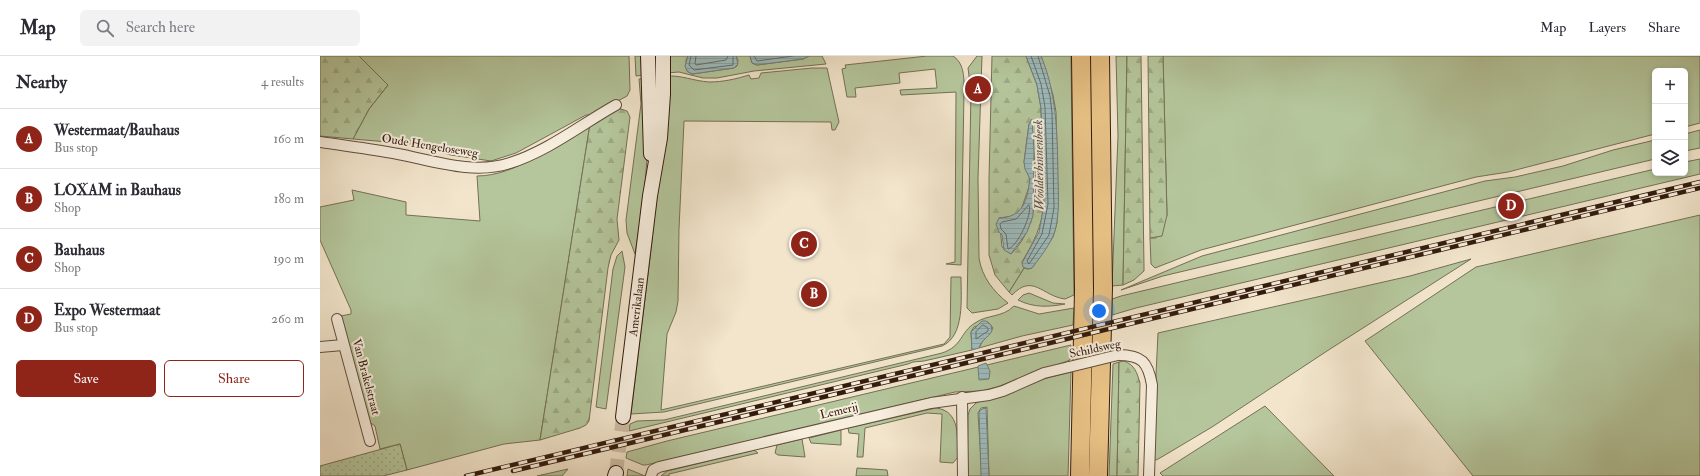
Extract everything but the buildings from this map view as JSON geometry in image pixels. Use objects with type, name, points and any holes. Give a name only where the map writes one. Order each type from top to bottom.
[{"type":"highway","points":[[1080,476],[1084,290],[1081,56]]},
{"type":"highway","points":[[1098,476],[1103,288],[1100,56]]},
{"type":"main road","name":"Amerikalaan","points":[[648,56],[651,114],[650,196]]},
{"type":"main road","name":"Amerikalaan","points":[[623,417],[650,196],[661,128],[663,56]]},
{"type":"street","name":"Oude Hengeloseweg","points":[[320,142],[383,151],[456,166],[483,168],[521,159],[616,105]]},
{"type":"street","name":"Van Brakelstraat","points":[[337,319],[370,441]]},
{"type":"street","points":[[320,347],[343,344]]},
{"type":"street","name":"Schildsweg","points":[[962,397],[1003,391],[1044,373],[1118,354],[1140,358],[1150,372],[1152,385],[1149,476]]},
{"type":"street","points":[[962,397],[963,476]]},
{"type":"street","name":"Lemerij","points":[[652,476],[653,470],[665,465],[930,402],[962,397]]},
{"type":"green space","points":[[320,56],[359,56],[388,85],[369,109],[353,139],[320,136]]},
{"type":"green space","points":[[359,56],[629,56],[630,90],[627,96],[592,115],[586,115],[516,153],[491,161],[451,155],[411,144],[353,139],[369,109],[388,85]]},
{"type":"green space","points":[[635,56],[645,56],[646,75],[636,76]]},
{"type":"green space","points":[[665,56],[688,56],[686,60],[687,71],[692,74],[734,68],[737,66],[738,60],[736,56],[750,56],[752,63],[757,65],[803,59],[809,56],[822,56],[826,64],[754,71],[717,78],[703,78],[679,72],[666,73]]},
{"type":"green space","points":[[927,56],[953,56],[960,63],[963,72],[964,92],[961,265],[946,264],[955,262],[956,92],[901,95],[900,90],[937,88],[935,69],[899,73],[900,83],[855,88],[856,97],[847,97],[842,69],[846,68],[845,65]]},
{"type":"green space","points":[[977,56],[982,56],[978,178],[979,258],[980,265],[989,283],[1008,303],[998,309],[972,313],[967,308],[971,91],[968,68]]},
{"type":"green space","points":[[992,56],[1026,56],[1037,85],[1041,108],[1044,204],[1039,227],[1022,262],[1024,268],[1009,292],[995,275],[989,255]],"holes":[[[1029,124],[1036,175],[1033,210],[1029,226],[1022,241],[1011,254],[1002,247],[999,218],[1014,216],[1021,210],[1029,187],[1030,179],[1024,162]]]},
{"type":"green space","points":[[1041,56],[1071,56],[1074,295],[1065,299],[1032,286],[1026,286],[1019,289],[1012,295],[1009,292],[1024,268],[1032,268],[1053,237],[1057,223],[1056,112],[1053,95]]},
{"type":"green space","points":[[1116,56],[1127,56],[1123,285],[1112,286],[1118,136]]},
{"type":"green space","points":[[1127,56],[1141,56],[1144,271],[1134,280],[1123,285]]},
{"type":"green space","points":[[1148,56],[1163,56],[1167,215],[1162,236],[1150,238]]},
{"type":"green space","points":[[1163,56],[1700,56],[1700,123],[1688,126],[1688,68],[1652,68],[1652,135],[1508,172],[1476,177],[1201,250],[1155,268],[1151,264],[1150,238],[1156,238],[1167,215]]},
{"type":"green space","points":[[827,68],[839,122],[835,130],[832,130],[831,122],[684,121],[679,229],[678,301],[676,312],[667,334],[661,410],[944,344],[950,337],[951,277],[961,277],[960,316],[955,334],[942,346],[664,412],[631,414],[652,241],[666,76],[677,76],[714,82],[749,75],[751,79],[759,78],[761,73]]},
{"type":"green space","points":[[646,78],[647,159],[644,196],[635,254],[627,233],[626,220],[641,104],[639,79]]},
{"type":"green space","points":[[618,108],[627,111],[630,117],[617,219],[619,240],[611,255],[608,268],[589,421],[586,425],[580,428],[540,440],[590,124]]},
{"type":"green space","points":[[590,124],[540,440],[504,444],[407,470],[400,444],[380,449],[375,426],[368,421],[346,342],[341,316],[351,314],[351,310],[320,240],[320,207],[354,200],[352,190],[406,202],[406,215],[480,221],[477,176],[492,175],[521,165]]},
{"type":"green space","points":[[1700,130],[1700,148],[1688,150],[1688,133]]},
{"type":"green space","points":[[1652,141],[1652,160],[1163,276],[1121,290],[1202,256],[1485,181],[1515,177],[1563,166],[1613,150]]},
{"type":"green space","points":[[1700,159],[1700,174],[1136,308],[1112,315],[1112,299],[1121,296],[1652,170],[1652,176],[1688,176],[1688,161]]},
{"type":"green space","points":[[1700,215],[1700,476],[1473,476],[1365,341],[1476,267]]},
{"type":"green space","points":[[622,251],[625,267],[606,409],[596,407],[613,269],[617,256]]},
{"type":"green space","points":[[1471,259],[1212,427],[1160,458],[1156,460],[1152,459],[1158,333],[1410,276]]},
{"type":"green space","points":[[1029,293],[1053,303],[1065,304],[1042,306],[1024,303],[1018,300],[1023,295]]},
{"type":"green space","points":[[1014,306],[1039,314],[1074,308],[1073,325],[1022,336],[979,348],[993,328],[988,322],[974,327],[971,332],[972,350],[924,361],[913,362],[629,431],[630,424],[637,421],[664,420],[942,353],[954,347],[966,330],[975,323],[985,318],[1005,312]]},
{"type":"green space","points":[[1071,345],[1070,360],[997,387],[981,391],[955,392],[646,465],[626,458],[627,452],[667,441]]},
{"type":"green space","points":[[1124,361],[1133,367],[1137,373],[1140,383],[1138,476],[1117,476],[1119,362]]},
{"type":"green space","points":[[1119,362],[1117,476],[1109,476],[1113,364]]},
{"type":"green space","points":[[1071,372],[1068,476],[989,476],[987,407],[981,408],[978,413],[982,476],[967,476],[968,415],[970,409],[976,403],[1043,379]]},
{"type":"green space","points":[[1265,406],[1334,476],[1163,476],[1160,473]]},
{"type":"green space","points":[[936,408],[944,410],[950,414],[956,426],[958,457],[953,463],[940,462],[942,414],[927,413],[865,428],[863,457],[857,457],[859,434],[849,433],[848,428]]},
{"type":"green space","points":[[841,430],[841,445],[811,443],[809,438]]},
{"type":"green space","points":[[802,439],[805,457],[778,455],[775,453],[777,445]]},
{"type":"green space","points":[[400,444],[407,470],[383,476],[320,476],[320,466]]},
{"type":"green space","points":[[754,450],[758,453],[669,474],[669,476],[661,476],[667,471]]},
{"type":"green space","points":[[857,468],[887,470],[888,476],[856,476]]},
{"type":"green space","points":[[568,469],[562,476],[537,476]]},
{"type":"green space","points":[[628,469],[645,476],[627,476]]},
{"type":"water","points":[[688,56],[736,56],[738,64],[734,68],[692,74],[687,71],[685,66]]},
{"type":"water","points":[[750,56],[809,56],[803,59],[757,65],[752,63]]},
{"type":"water","points":[[1026,56],[1041,56],[1046,70],[1053,99],[1058,158],[1058,217],[1055,231],[1045,250],[1032,268],[1028,269],[1023,267],[1022,263],[1039,232],[1044,204],[1041,108],[1037,85]]},
{"type":"water","points":[[1032,119],[1034,152],[1033,216],[1027,232],[1011,254],[1004,250],[1002,235],[996,224],[999,218],[1014,214],[1023,206],[1030,179],[1025,169],[1024,162],[1029,124]]},
{"type":"water","points":[[982,321],[986,321],[991,325],[992,331],[979,348],[972,350],[971,332]]},
{"type":"water","points":[[986,363],[990,371],[989,379],[979,380],[978,366]]},
{"type":"water","points":[[986,408],[989,476],[981,476],[979,412]]},
{"type":"tunnel","points":[[616,473],[623,417]]},
{"type":"railway","points":[[466,476],[1700,182]]},
{"type":"railway","points":[[513,471],[1700,188]]},
{"type":"place","name":"Westermaat/Bauhaus","points":[[978,89]]},
{"type":"place","name":"Expo Westermaat","points":[[1511,206]]},
{"type":"place","name":"Bauhaus","points":[[804,244]]},
{"type":"place","name":"LOXAM in Bauhaus","points":[[814,294]]},
{"type":"water label","name":"Woolderbinnenbeek","points":[[1039,165]]}]
